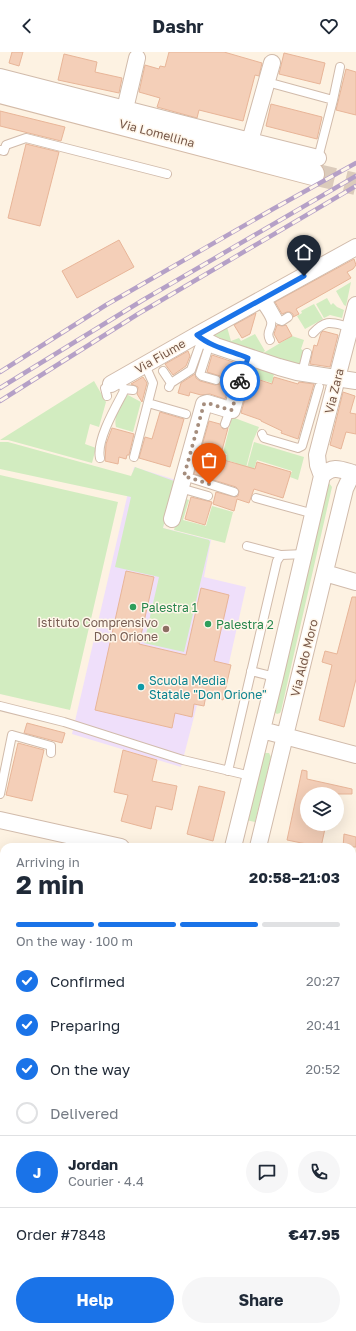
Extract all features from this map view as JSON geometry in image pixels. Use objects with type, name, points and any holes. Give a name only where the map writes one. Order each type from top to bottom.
[{"type":"main road","name":"Via Lomellina","points":[[0,92],[316,166]]},
{"type":"street","name":"Via Lomellina","points":[[125,109],[137,58]]},
{"type":"street","points":[[250,141],[272,63]]},
{"type":"street","name":"Via Lomellina","points":[[0,77],[250,141],[316,166]]},
{"type":"street","name":"Via Fiume","points":[[115,387],[145,365],[203,339],[262,299],[356,247]]},
{"type":"street","name":"Via Zara","points":[[322,476],[318,465],[318,455],[337,378],[346,362],[350,327],[356,305]]},
{"type":"street","points":[[203,339],[248,358],[278,367],[302,373],[356,382]]},
{"type":"street","points":[[172,519],[204,404],[207,403],[233,410],[248,358]]},
{"type":"street","points":[[322,476],[327,471],[333,469],[356,474]]},
{"type":"street","name":"Via Aldo Moro","points":[[259,843],[345,489],[351,476],[356,474]]},
{"type":"street","name":"Via Aldo Moro","points":[[234,843],[322,476]]},
{"type":"street","points":[[324,573],[356,582]]},
{"type":"street","points":[[262,730],[356,755]]},
{"type":"street","points":[[0,820],[103,843]]},
{"type":"lane","points":[[316,166],[340,67]]},
{"type":"lane","points":[[267,82],[333,100]]},
{"type":"lane","points":[[0,150],[4,151],[6,145],[26,138],[167,174]]},
{"type":"lane","points":[[262,299],[279,320],[282,321],[288,317]]},
{"type":"lane","points":[[262,299],[271,322],[268,332],[268,337],[270,340]]},
{"type":"lane","points":[[313,333],[320,325],[330,322],[350,327]]},
{"type":"lane","points":[[203,339],[200,374],[216,380]]},
{"type":"lane","points":[[163,371],[170,385],[191,370],[203,339]]},
{"type":"lane","points":[[302,373],[307,352]]},
{"type":"lane","points":[[134,457],[153,383],[145,365]]},
{"type":"lane","points":[[100,458],[99,452],[108,422],[115,387],[133,390]]},
{"type":"lane","points":[[262,434],[264,438],[298,448],[302,446],[319,387]]},
{"type":"lane","points":[[148,403],[186,414]]},
{"type":"lane","points":[[312,412],[328,416]]},
{"type":"lane","points":[[182,482],[234,492]]},
{"type":"lane","points":[[182,482],[208,496]]},
{"type":"lane","points":[[256,498],[314,514]]},
{"type":"lane","points":[[247,546],[281,555],[304,554]]},
{"type":"lane","points":[[228,771],[276,561],[281,555]]},
{"type":"lane","points":[[251,671],[275,677]]},
{"type":"lane","points":[[0,706],[64,722],[183,760],[251,776]]},
{"type":"lane","points":[[0,794],[12,735],[51,746],[51,753]]},
{"type":"shaded area","name":"Istituto Comprensivo Don Orione","points":[[134,467],[176,480],[163,528],[211,540],[204,577],[246,587],[227,672],[229,673],[223,700],[208,696],[204,706],[197,705],[181,767],[72,734]]},
{"type":"green space","points":[[351,282],[346,306],[336,291]]},
{"type":"green space","points":[[327,298],[331,305],[333,303],[337,307],[344,310],[342,318],[330,315],[324,318],[316,304]]},
{"type":"green space","points":[[314,304],[323,319],[305,329],[297,316],[302,313],[301,311]]},
{"type":"green space","points":[[227,327],[231,341],[239,338],[241,341],[255,334],[265,351],[259,355],[213,335]]},
{"type":"green space","points":[[292,336],[304,340],[301,349],[304,351],[300,366],[260,355]]},
{"type":"green space","points":[[249,366],[274,374],[272,383],[251,377],[244,400],[240,399]]},
{"type":"green space","points":[[94,381],[106,402],[99,427],[90,424],[85,444],[96,448],[92,463],[8,440],[0,440]]},
{"type":"green space","points":[[126,395],[141,402],[133,432],[116,427],[115,423],[120,406]]},
{"type":"green space","points":[[232,417],[259,427],[253,441],[241,487],[231,485],[236,463],[226,460],[227,454],[223,453]]},
{"type":"green space","points":[[0,442],[8,442],[131,476],[135,467],[174,481],[163,528],[209,540],[210,542],[184,652],[144,643],[159,577],[115,567],[131,497],[0,469]]},
{"type":"green space","points":[[254,442],[304,457],[298,480],[290,477],[292,471],[257,460],[247,491],[241,489]]},
{"type":"green space","points":[[0,475],[118,502],[70,710],[0,694]]},
{"type":"green space","points":[[329,483],[332,487],[281,711],[277,714],[274,712],[327,484]]},
{"type":"green space","points":[[183,498],[189,500],[183,520],[206,526],[212,506],[233,512],[225,543],[174,530]]},
{"type":"green space","points":[[264,753],[269,753],[271,757],[255,822],[246,820]]},
{"type":"building","points":[[12,52],[23,52],[19,66],[9,63]]},
{"type":"building","points":[[169,52],[224,52],[262,63],[259,76],[255,75],[243,121],[199,110],[197,118],[157,107],[160,98],[139,92],[145,65],[159,69],[160,66],[165,67]]},
{"type":"building","points":[[284,53],[325,63],[320,84],[279,74]]},
{"type":"building","points":[[64,54],[97,62],[95,72],[122,78],[119,93],[58,80]]},
{"type":"building","points":[[346,69],[356,72],[356,115],[336,110]]},
{"type":"building","points":[[271,104],[322,117],[317,139],[266,126]]},
{"type":"building","points":[[0,111],[65,127],[61,141],[0,126]]},
{"type":"building","points":[[26,144],[59,152],[40,226],[8,218]]},
{"type":"building","points":[[119,240],[134,267],[77,298],[62,271]]},
{"type":"building","points":[[354,259],[356,265],[353,269],[347,272],[351,278],[296,309],[299,314],[293,317],[293,314],[290,312],[282,314],[275,302]]},
{"type":"building","points":[[256,313],[250,334],[242,338],[234,325]]},
{"type":"building","points":[[277,325],[286,325],[292,336],[279,343],[274,334]]},
{"type":"building","points":[[323,331],[338,335],[330,367],[310,364],[314,345],[317,346]]},
{"type":"building","points":[[188,351],[190,356],[186,366],[173,375],[165,364]]},
{"type":"building","points":[[212,355],[236,363],[225,399],[210,394],[201,395],[190,392],[189,396],[178,393],[181,383],[195,374],[196,378],[200,381],[215,385],[220,384],[220,376],[207,372]]},
{"type":"building","points":[[143,377],[147,383],[142,402],[137,394],[138,387],[131,384]]},
{"type":"building","points":[[251,377],[272,384],[274,377],[298,384],[299,382],[314,384],[298,439],[281,433],[282,431],[261,420],[241,413]]},
{"type":"building","points":[[343,392],[355,396],[350,413],[356,414],[356,434],[346,432],[341,449],[330,445]]},
{"type":"building","points":[[160,412],[184,419],[170,467],[139,458],[145,437],[152,439]]},
{"type":"building","points":[[209,421],[220,424],[223,429],[228,428],[221,454],[226,455],[224,460],[255,469],[257,462],[291,472],[283,498],[254,489],[249,503],[237,499],[234,511],[213,504],[216,492],[235,497],[238,496],[239,491],[236,487],[194,474]]},
{"type":"building","points":[[112,428],[134,434],[129,455],[127,455],[126,459],[119,457],[118,464],[105,461],[106,444]]},
{"type":"building","points":[[191,497],[212,502],[205,525],[185,519]]},
{"type":"building","points":[[126,571],[154,577],[139,644],[186,655],[201,588],[229,595],[214,661],[231,665],[223,700],[206,695],[204,706],[194,704],[192,717],[175,713],[172,728],[95,710]]},
{"type":"building","points":[[352,597],[356,597],[356,679],[344,727],[319,720],[332,665],[322,662],[325,651],[337,654]]},
{"type":"building","points":[[27,723],[65,733],[62,743],[24,733]]},
{"type":"building","points":[[18,743],[44,750],[32,801],[6,795]]},
{"type":"building","points":[[123,750],[157,760],[152,781],[177,786],[172,810],[156,806],[151,829],[121,821],[128,795],[114,792]]},
{"type":"building","points":[[302,770],[307,771],[307,779],[343,787],[300,787],[300,831],[324,831],[322,843],[302,843],[287,840]]},
{"type":"building","points":[[199,786],[225,792],[213,841],[187,834]]},
{"type":"building","points":[[344,787],[352,789],[352,794],[344,794]]},
{"type":"building","points":[[344,834],[356,837],[356,843],[343,843]]},
{"type":"tunnel","points":[[313,174],[356,184]]},
{"type":"railway","points":[[0,372],[106,305],[356,163]]},
{"type":"railway","points":[[0,388],[143,300],[356,176]]},
{"type":"railway","points":[[0,401],[138,314],[356,186]]},
{"type":"way so far","points":[[209,484],[184,476],[204,404],[207,403],[232,410],[240,381]]},
{"type":"place","name":"Palestra 1","points":[[133,607]]},
{"type":"place","name":"Palestra 2","points":[[208,624]]},
{"type":"place","name":"Istituto Comprensivo Don Orione","points":[[166,629]]},
{"type":"place","name":"Scuola Media Statale \"Don Orione\"","points":[[141,687]]},
{"type":"route","points":[[240,381],[248,358],[216,346],[197,335],[304,276]]}]
